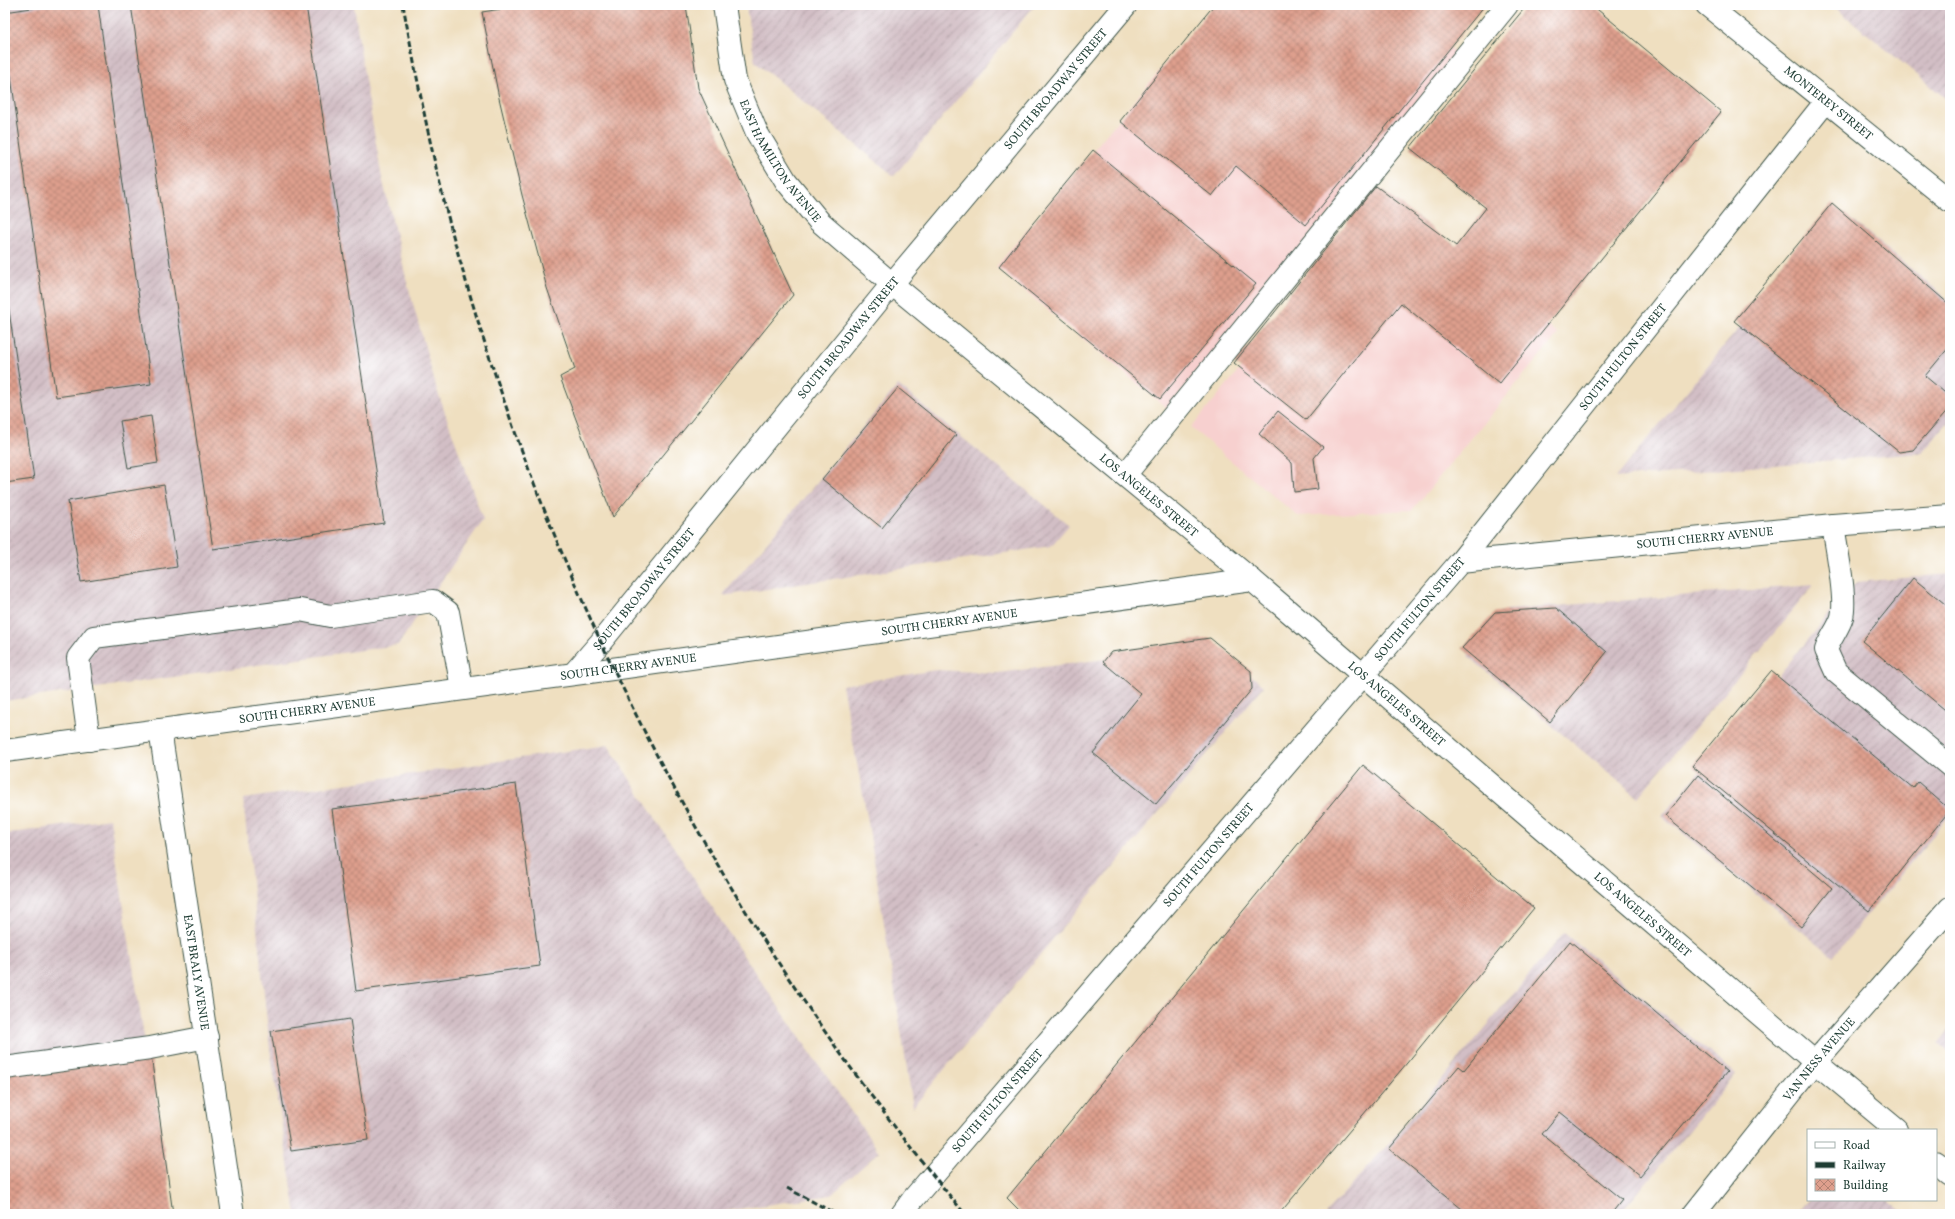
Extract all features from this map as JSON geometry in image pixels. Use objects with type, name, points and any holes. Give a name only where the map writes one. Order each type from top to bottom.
[{"type":"street","name":"EAST HAMILTON AVENUE","points":[[724,5],[735,80],[757,132],[786,181],[819,221],[892,284]]},
{"type":"street","name":"SOUTH BROADWAY STREET","points":[[574,673],[892,284],[1126,5]]},
{"type":"street","points":[[1126,475],[1507,5]]},
{"type":"street","name":"MONTEREY STREET","points":[[1707,5],[1827,100],[1950,201]]},
{"type":"street","name":"SOUTH FULTON STREET","points":[[902,1214],[912,1199],[1460,562],[1827,100]]},
{"type":"street","name":"LOS ANGELES STREET","points":[[892,284],[1252,580],[1815,1062],[1896,1129]]},
{"type":"street","name":"SOUTH CHERRY AVENUE","points":[[1460,562],[1833,525],[1950,516]]},
{"type":"street","points":[[1833,525],[1842,583],[1842,617],[1826,650],[1836,672],[1950,766]]},
{"type":"street","name":"SOUTH CHERRY AVENUE","points":[[5,751],[462,688],[612,669],[1252,580]]},
{"type":"street","points":[[89,740],[78,658],[94,637],[300,610],[330,616],[433,601],[448,612],[462,688]]},
{"type":"street","name":"EAST BRALY AVENUE","points":[[160,730],[234,1214]]},
{"type":"street","name":"VAN NESS AVENUE","points":[[1694,1214],[1815,1062],[1950,908]]},
{"type":"street","points":[[5,1068],[150,1048],[206,1037]]},
{"type":"street","points":[[1937,1163],[1950,1174]]},
{"type":"shaded area","points":[[5,5],[354,5],[381,173],[407,282],[437,390],[483,520],[398,645],[5,701]]},
{"type":"shaded area","points":[[747,5],[1035,5],[894,176],[755,62],[746,7]]},
{"type":"shaded area","points":[[1214,5],[1398,5],[1460,56],[1168,409],[996,267]]},
{"type":"shaded area","points":[[1832,5],[1950,5],[1950,102],[1882,46]]},
{"type":"shaded area","points":[[1386,193],[1558,334],[1412,510],[1298,516],[1191,428]]},
{"type":"shaded area","points":[[1838,208],[1950,301],[1950,420],[1922,453],[1615,478]]},
{"type":"shaded area","points":[[898,385],[1069,525],[1051,546],[722,596]]},
{"type":"shaded area","points":[[1950,574],[1950,815],[1833,957],[1662,816],[1856,582]]},
{"type":"shaded area","points":[[1814,585],[1638,797],[1468,656],[1506,610]]},
{"type":"shaded area","points":[[1214,645],[1264,686],[913,1107],[867,816],[842,685],[936,670],[998,673]]},
{"type":"shaded area","points":[[608,745],[743,955],[879,1152],[831,1195],[706,1214],[296,1214],[270,1049],[243,799]]},
{"type":"shaded area","points":[[110,819],[145,1043],[5,1064],[5,834]]},
{"type":"shaded area","points":[[1564,933],[1736,1074],[1620,1214],[1325,1214],[1393,1139]]},
{"type":"shaded area","points":[[1950,1029],[1950,1054],[1938,1044]]},
{"type":"shaded area","points":[[1808,1201],[1889,1201],[1905,1214],[1797,1214]]},
{"type":"building","points":[[52,5],[98,5],[151,384],[56,397],[5,34],[5,12]]},
{"type":"building","points":[[131,5],[306,5],[384,523],[213,549]]},
{"type":"building","points":[[527,5],[686,5],[698,88],[793,295],[613,517],[560,377],[575,369],[547,288],[522,195],[499,98],[482,12]]},
{"type":"building","points":[[1214,5],[1485,5],[1306,225],[1236,166],[1212,196],[1120,121]]},
{"type":"building","points":[[1527,5],[1592,5],[1721,112],[1499,384],[1401,303],[1306,420],[1234,363],[1376,186],[1456,246],[1486,208],[1410,148]]},
{"type":"building","points":[[1093,150],[1256,284],[1160,399],[999,267]]},
{"type":"building","points":[[1832,203],[1950,305],[1950,346],[1925,376],[1950,397],[1950,407],[1913,450],[1899,452],[1734,321]]},
{"type":"building","points":[[5,284],[34,479],[5,483]]},
{"type":"building","points":[[898,388],[956,435],[882,528],[822,479]]},
{"type":"building","points":[[1278,411],[1323,447],[1314,458],[1318,489],[1294,492],[1292,463],[1259,434]]},
{"type":"building","points":[[151,416],[158,463],[128,468],[120,421]]},
{"type":"building","points":[[164,485],[177,567],[81,582],[68,501]]},
{"type":"building","points":[[1913,578],[1950,608],[1950,714],[1862,641]]},
{"type":"building","points":[[1556,608],[1607,652],[1550,722],[1462,648],[1495,612]]},
{"type":"building","points":[[1210,638],[1251,671],[1252,689],[1156,804],[1093,753],[1141,694],[1103,662],[1111,652]]},
{"type":"building","points":[[1771,671],[1913,788],[1918,782],[1950,810],[1869,911],[1692,766]]},
{"type":"building","points":[[1363,765],[1534,908],[1407,1063],[1279,1214],[1023,1214],[1007,1198]]},
{"type":"building","points":[[1698,775],[1832,888],[1801,927],[1665,816]]},
{"type":"building","points":[[516,784],[540,966],[356,991],[332,809]]},
{"type":"building","points":[[1570,941],[1727,1072],[1640,1176],[1560,1112],[1542,1134],[1622,1200],[1611,1214],[1468,1214],[1389,1149],[1459,1066],[1464,1070]]},
{"type":"building","points":[[350,1019],[368,1140],[291,1151],[271,1031]]},
{"type":"building","points":[[150,1048],[173,1214],[5,1214],[5,1069]]},
{"type":"railway","points":[[403,5],[421,100],[442,194],[459,257],[500,388],[547,516],[601,641],[661,762],[727,881],[800,995],[879,1106],[965,1214]]},
{"type":"railway","points":[[787,1188],[836,1214]]}]
